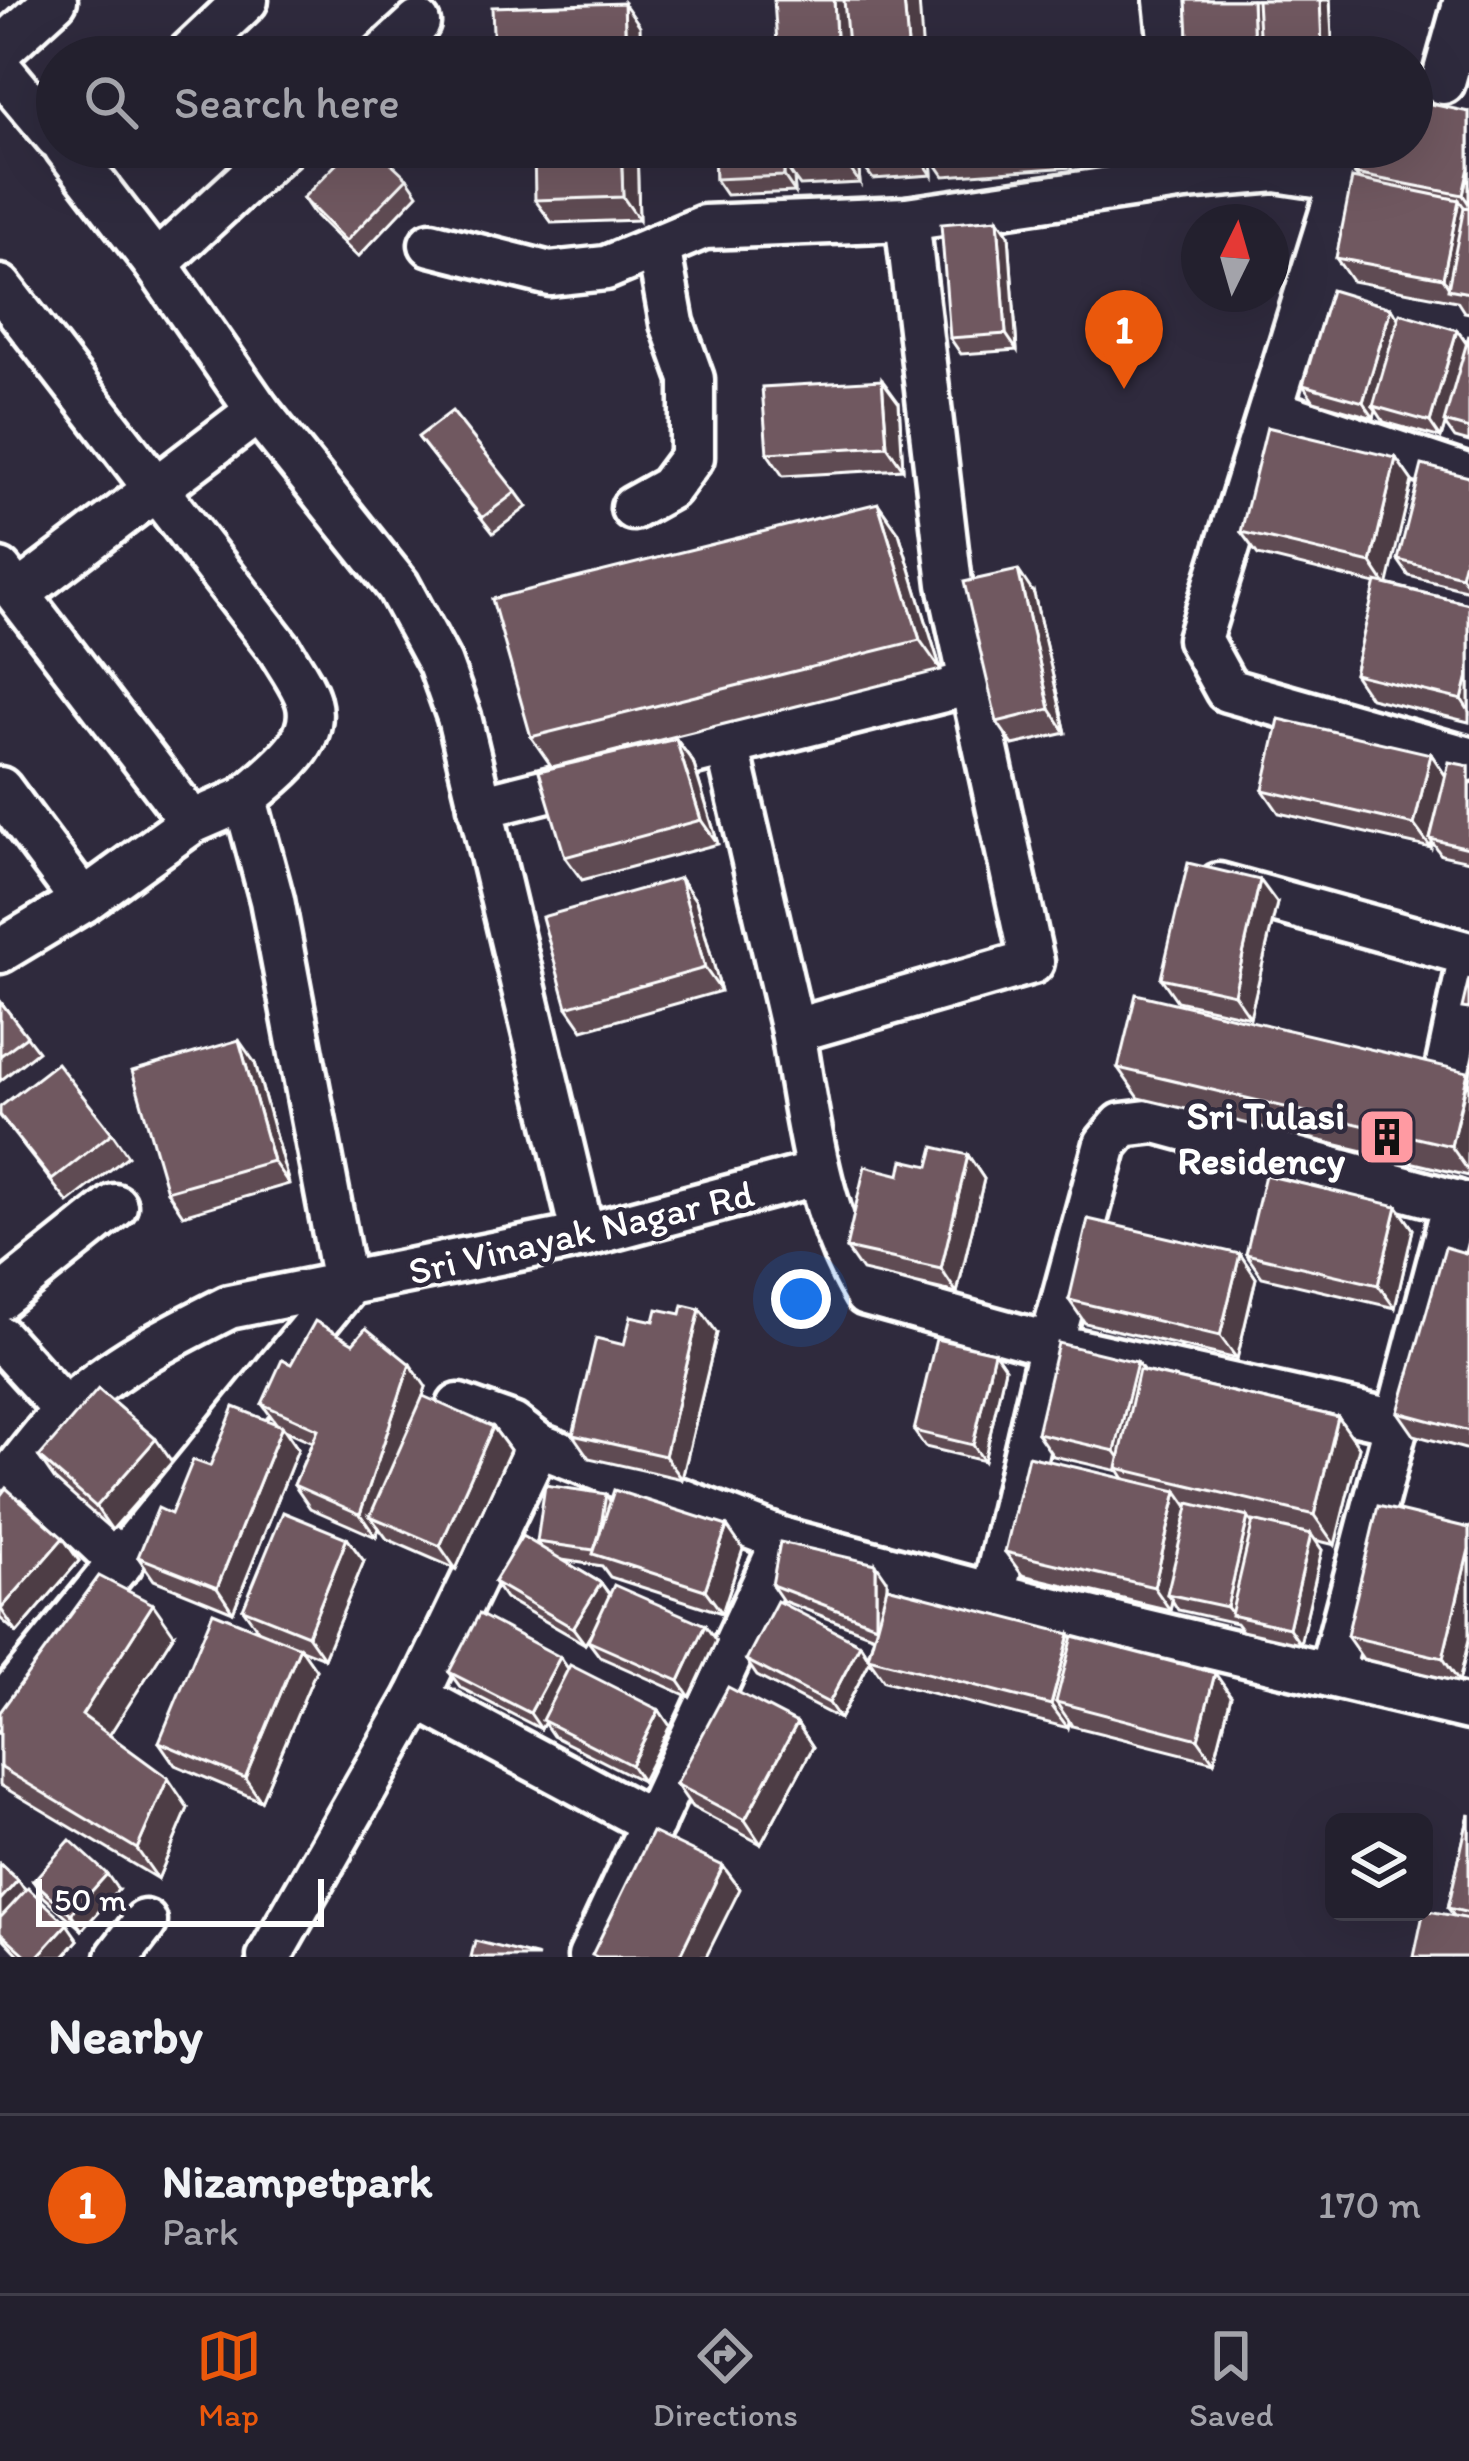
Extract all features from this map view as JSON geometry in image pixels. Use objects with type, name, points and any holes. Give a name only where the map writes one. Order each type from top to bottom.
[{"type":"street","points":[[0,50],[55,0]]},
{"type":"street","points":[[208,36],[246,0]]},
{"type":"street","points":[[1166,0],[1170,36]]},
{"type":"street","points":[[1442,83],[1466,0]]},
{"type":"street","points":[[404,36],[418,23]]},
{"type":"street","points":[[0,69],[36,108]]},
{"type":"street","points":[[87,168],[258,411],[398,586],[440,664],[459,717],[583,1236]]},
{"type":"street","points":[[156,264],[260,168]]},
{"type":"street","points":[[431,244],[550,274],[606,268],[704,226],[907,219],[1154,168]]},
{"type":"street","points":[[1253,168],[1342,180],[1198,640],[1227,690],[1469,759]]},
{"type":"street","points":[[793,1031],[1031,962],[950,584],[907,219]]},
{"type":"street","points":[[633,508],[669,488],[692,457],[692,379],[672,323],[658,246]]},
{"type":"street","points":[[1311,280],[1469,321]]},
{"type":"street","points":[[0,286],[280,650],[308,700],[310,723],[303,744],[245,799],[192,822],[83,901],[0,951]]},
{"type":"street","points":[[192,822],[9,582],[156,489],[258,411]]},
{"type":"street","points":[[1272,411],[1469,477]]},
{"type":"street","points":[[480,807],[971,682]]},
{"type":"street","points":[[728,744],[793,1031],[816,1174],[850,1267],[866,1294],[1051,1345],[1396,1422]]},
{"type":"street","points":[[0,789],[83,901]]},
{"type":"street","points":[[9,1680],[121,1563],[345,1287],[272,900],[245,799]]},
{"type":"street","points":[[1194,878],[1469,954]]},
{"type":"street","points":[[1446,1074],[1469,965]]},
{"type":"street","points":[[993,1595],[1051,1345],[1106,1144],[1122,1125],[1156,1121],[1462,1204],[1396,1422],[1330,1676]]},
{"type":"street","name":"Sri Vinayak Nagar Rd","points":[[10,1479],[66,1411],[105,1378],[229,1307],[583,1236],[816,1174]]},
{"type":"street","points":[[0,1298],[116,1206]]},
{"type":"street","points":[[0,1338],[66,1411]]},
{"type":"street","points":[[459,1406],[512,1425],[538,1445],[784,1540],[993,1595],[1469,1708]]},
{"type":"street","points":[[269,1957],[417,1697],[538,1445]]},
{"type":"street","points":[[10,1479],[121,1563]]},
{"type":"street","points":[[590,1957],[784,1540]]},
{"type":"street","points":[[417,1697],[653,1823]]},
{"type":"street","points":[[118,1957],[145,1922]]},
{"type":"building","points":[[774,0],[834,0],[836,36],[777,36]]},
{"type":"building","points":[[844,0],[904,0],[907,36],[847,36]]},
{"type":"building","points":[[1186,0],[1252,0],[1253,36],[1188,36]]},
{"type":"building","points":[[1257,0],[1320,0],[1322,36],[1259,36]]},
{"type":"building","points":[[624,3],[625,36],[493,36],[492,7]]},
{"type":"building","points":[[1433,104],[1469,112],[1469,167],[1463,195],[1355,174],[1356,168],[1433,168]]},
{"type":"building","points":[[332,168],[396,168],[407,178],[346,241],[303,198]]},
{"type":"building","points":[[534,168],[622,168],[623,197],[535,200]]},
{"type":"building","points":[[715,168],[784,168],[784,176],[715,179]]},
{"type":"building","points":[[1352,178],[1459,200],[1443,278],[1336,258]]},
{"type":"building","points":[[1464,207],[1469,208],[1469,293],[1448,289]]},
{"type":"building","points":[[998,219],[1006,334],[950,338],[941,224]]},
{"type":"building","points":[[1331,290],[1391,308],[1363,402],[1303,385]]},
{"type":"building","points":[[1400,313],[1457,330],[1430,422],[1373,406]]},
{"type":"building","points":[[1469,335],[1469,429],[1444,422]]},
{"type":"building","points":[[882,380],[887,446],[767,453],[762,387]]},
{"type":"building","points":[[452,411],[516,492],[482,518],[418,437]]},
{"type":"building","points":[[1267,427],[1396,458],[1371,563],[1241,532]]},
{"type":"building","points":[[1422,465],[1469,477],[1469,544],[1461,576],[1398,560]]},
{"type":"building","points":[[878,503],[920,640],[531,737],[492,599]]},
{"type":"building","points":[[1018,570],[1050,709],[997,722],[964,582]]},
{"type":"building","points":[[1376,582],[1469,604],[1469,671],[1462,700],[1354,674]]},
{"type":"building","points":[[1279,719],[1431,754],[1414,825],[1263,790]]},
{"type":"building","points":[[676,739],[701,820],[565,857],[539,771]]},
{"type":"building","points":[[1449,762],[1469,766],[1469,848],[1430,839]]},
{"type":"building","points":[[1188,863],[1260,880],[1234,994],[1161,978]]},
{"type":"building","points":[[680,878],[705,968],[567,1007],[542,917]]},
{"type":"building","points":[[1469,978],[1469,1009],[1462,1008]]},
{"type":"building","name":"Sri Tulasi Residency","points":[[1136,994],[1468,1072],[1451,1146],[1118,1068]]},
{"type":"building","points":[[0,1001],[27,1036],[0,1056]]},
{"type":"building","points":[[239,1040],[273,1161],[167,1191],[132,1071]]},
{"type":"building","points":[[57,1063],[112,1133],[52,1180],[0,1115],[0,1107]]},
{"type":"building","points":[[934,1147],[968,1155],[941,1269],[846,1248],[865,1166],[900,1175],[903,1160],[929,1166]]},
{"type":"building","points":[[1265,1175],[1397,1206],[1378,1285],[1246,1254]]},
{"type":"building","points":[[1088,1219],[1240,1254],[1220,1336],[1069,1300]]},
{"type":"building","points":[[1445,1247],[1469,1254],[1469,1431],[1398,1412]]},
{"type":"building","points":[[683,1305],[700,1309],[665,1456],[573,1435],[596,1338],[624,1345],[631,1316],[654,1321],[657,1309],[681,1314]]},
{"type":"building","points":[[315,1321],[353,1343],[366,1328],[410,1364],[360,1514],[294,1485],[318,1429],[262,1404],[282,1360],[291,1364]]},
{"type":"building","points":[[936,1339],[994,1352],[973,1445],[914,1431]]},
{"type":"building","points":[[1058,1343],[1137,1362],[1115,1451],[1037,1433]]},
{"type":"building","points":[[1139,1370],[1338,1417],[1314,1515],[1117,1468]]},
{"type":"building","points":[[98,1389],[156,1439],[96,1507],[39,1457]]},
{"type":"building","points":[[423,1396],[493,1427],[440,1546],[370,1516]]},
{"type":"building","points":[[234,1407],[282,1426],[217,1588],[138,1557],[158,1508],[171,1514],[193,1460],[210,1466]]},
{"type":"building","points":[[1028,1456],[1177,1491],[1154,1587],[1005,1552]]},
{"type":"building","points":[[545,1485],[606,1494],[594,1550],[537,1542]]},
{"type":"building","points":[[6,1488],[63,1538],[1,1609],[0,1496]]},
{"type":"building","points":[[614,1490],[727,1526],[705,1590],[593,1554]]},
{"type":"building","points":[[1189,1503],[1248,1517],[1227,1607],[1167,1594]]},
{"type":"building","points":[[1378,1506],[1469,1528],[1469,1549],[1443,1658],[1347,1636]]},
{"type":"building","points":[[283,1512],[347,1538],[308,1635],[243,1609]]},
{"type":"building","points":[[1253,1521],[1311,1534],[1289,1628],[1231,1615]]},
{"type":"building","points":[[522,1536],[601,1583],[573,1628],[494,1582]]},
{"type":"building","points":[[780,1542],[876,1564],[876,1625],[772,1585]]},
{"type":"building","points":[[99,1576],[153,1604],[82,1715],[168,1778],[137,1849],[0,1767],[0,1712]]},
{"type":"building","points":[[614,1585],[705,1625],[679,1681],[588,1641]]},
{"type":"building","points":[[887,1587],[1070,1634],[1051,1705],[868,1658]]},
{"type":"building","points":[[777,1601],[860,1644],[829,1703],[746,1660]]},
{"type":"building","points":[[213,1612],[300,1647],[245,1778],[159,1742]]},
{"type":"building","points":[[479,1614],[560,1657],[530,1713],[449,1672]]},
{"type":"building","points":[[1073,1636],[1215,1673],[1198,1739],[1056,1702]]},
{"type":"building","points":[[570,1665],[659,1710],[631,1765],[542,1720]]},
{"type":"building","points":[[728,1687],[797,1723],[745,1820],[676,1784]]},
{"type":"building","points":[[1469,1814],[1469,1913],[1448,1908]]},
{"type":"building","points":[[652,1832],[723,1866],[679,1957],[592,1955]]},
{"type":"building","points":[[70,1840],[107,1874],[71,1914],[33,1881]]},
{"type":"building","points":[[0,1864],[18,1880],[0,1900]]},
{"type":"building","points":[[28,1888],[67,1924],[37,1957],[28,1957],[0,1932],[0,1918]]},
{"type":"building","points":[[1433,1912],[1469,1919],[1469,1957],[1414,1957],[1422,1921],[1433,1921]]},
{"type":"building","points":[[475,1941],[539,1957],[471,1957]]},
{"type":"place","name":"Nizampetpark","points":[[1124,389]]},
{"type":"place","name":"Sri Tulasi Residency","points":[[1387,1137]]}]
